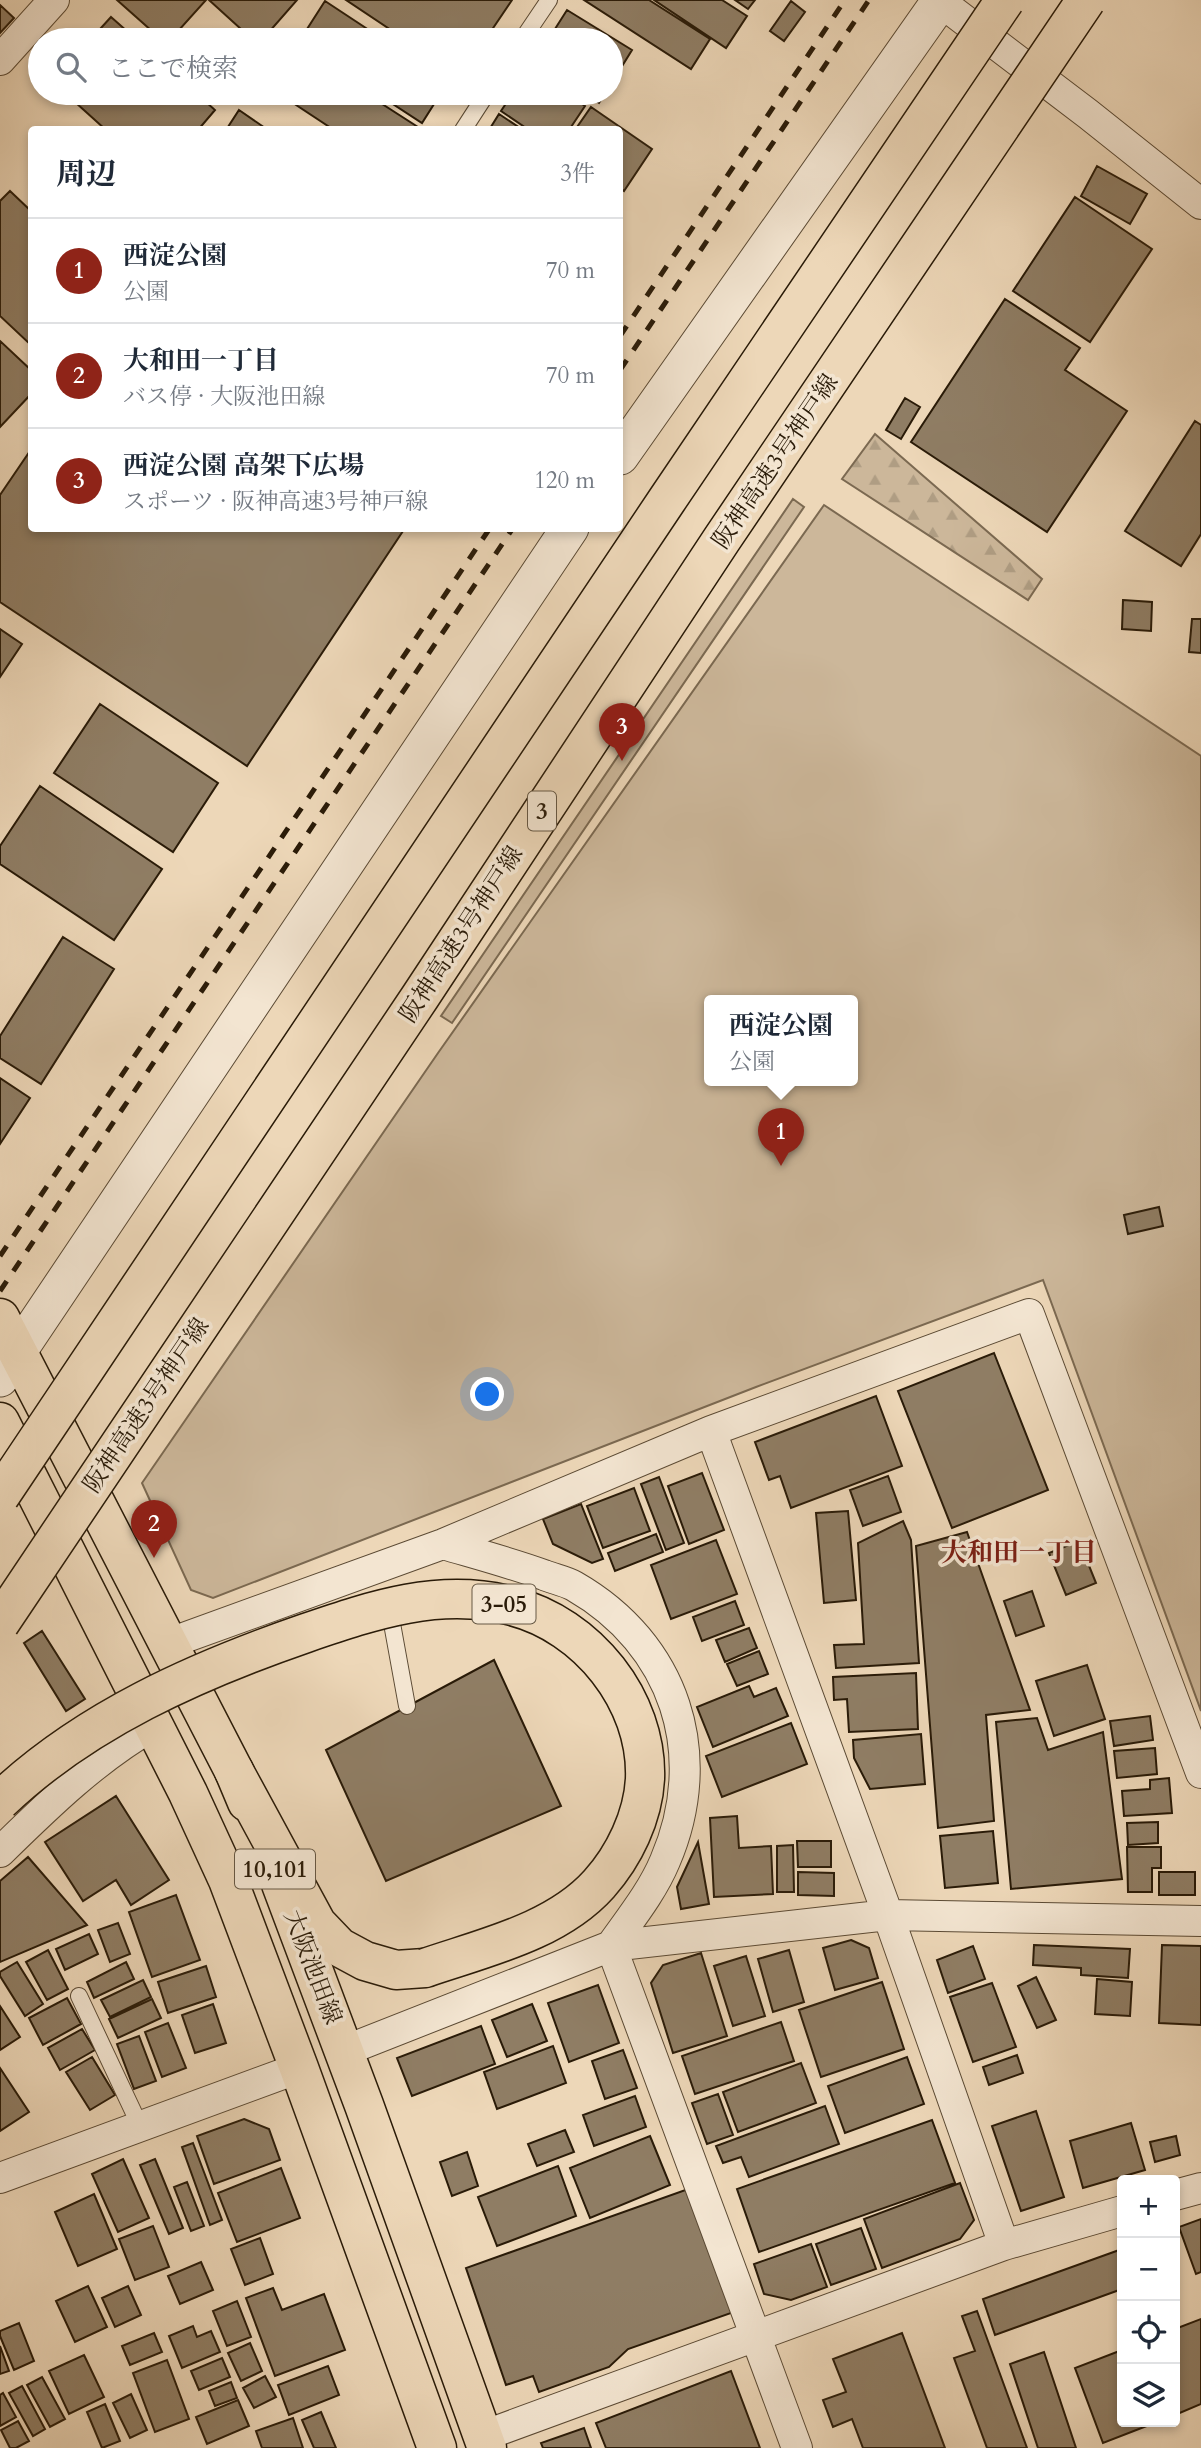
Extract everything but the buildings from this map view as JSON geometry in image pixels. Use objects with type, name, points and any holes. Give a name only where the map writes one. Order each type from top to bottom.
[{"type":"main road","points":[[0,1496],[1005,0]]},
{"type":"main road","name":"阪神高速3号神戸線","points":[[0,1623],[420,997],[722,539],[1086,0]]},
{"type":"main road","name":"大阪池田線","points":[[0,1318],[9,1365],[167,1644],[234,1771],[272,1861],[344,2051],[485,2442]]},
{"type":"main road","name":"大阪池田線","points":[[0,1422],[188,1793],[228,1880],[437,2448]]},
{"type":"main road","name":"3-05","points":[[0,1801],[58,1754],[111,1718],[175,1686],[240,1656],[362,1614],[436,1598],[476,1599],[514,1606],[550,1621],[584,1642],[611,1672],[629,1706],[641,1744],[645,1779],[638,1818],[622,1855],[597,1886],[562,1914],[517,1936],[425,1968],[396,1970],[365,1961],[339,1947],[317,1924],[234,1771]]},
{"type":"street","points":[[29,28],[54,0]]},
{"type":"street","points":[[623,452],[939,1],[1201,204]]},
{"type":"street","points":[[0,60],[28,29]]},
{"type":"street","points":[[9,1365],[567,532]]},
{"type":"street","points":[[167,1644],[443,1544],[711,1431],[1029,1314],[1201,1773]]},
{"type":"street","points":[[711,1431],[888,1915],[1004,2245]]},
{"type":"street","points":[[443,1544],[572,1585],[610,1610],[641,1641],[666,1680],[680,1724],[685,1768],[681,1813],[665,1861],[641,1904],[611,1945]]},
{"type":"street","points":[[0,1852],[45,1808],[122,1743],[154,1725]]},
{"type":"street","points":[[344,2051],[611,1945],[888,1915],[1201,1921]]},
{"type":"street","points":[[611,1945],[797,2448]]},
{"type":"street","points":[[0,2178],[299,2068]]},
{"type":"street","points":[[1180,2194],[1201,2188]]},
{"type":"street","points":[[485,2442],[1004,2245],[1117,2212]]},
{"type":"lane","points":[[530,28],[549,0]]},
{"type":"lane","points":[[466,126],[479,105]]},
{"type":"lane","points":[[389,1608],[407,1706]]},
{"type":"lane","points":[[79,1996],[140,2126]]},
{"type":"green space","points":[[875,434],[1042,579],[1028,600],[842,479]]},
{"type":"green space","points":[[793,499],[804,507],[452,1023],[441,1016]]},
{"type":"green space","points":[[824,505],[1201,756],[1201,1711],[1043,1280],[756,1387],[213,1598],[191,1590],[142,1483],[438,1053]]},
{"type":"railway","points":[[623,332],[845,0]]},
{"type":"railway","points":[[623,366],[869,0]]},
{"type":"railway","points":[[0,1256],[487,532]]},
{"type":"railway","points":[[0,1291],[510,532]]},
{"type":"place","name":"西淀公園 高架下広場","points":[[622,761]]},
{"type":"place","name":"西淀公園","points":[[781,1166]]},
{"type":"place","name":"大和田一丁目","points":[[154,1558]]},
{"type":"district","name":"大和田一丁目","points":[[1019,1552]]}]
